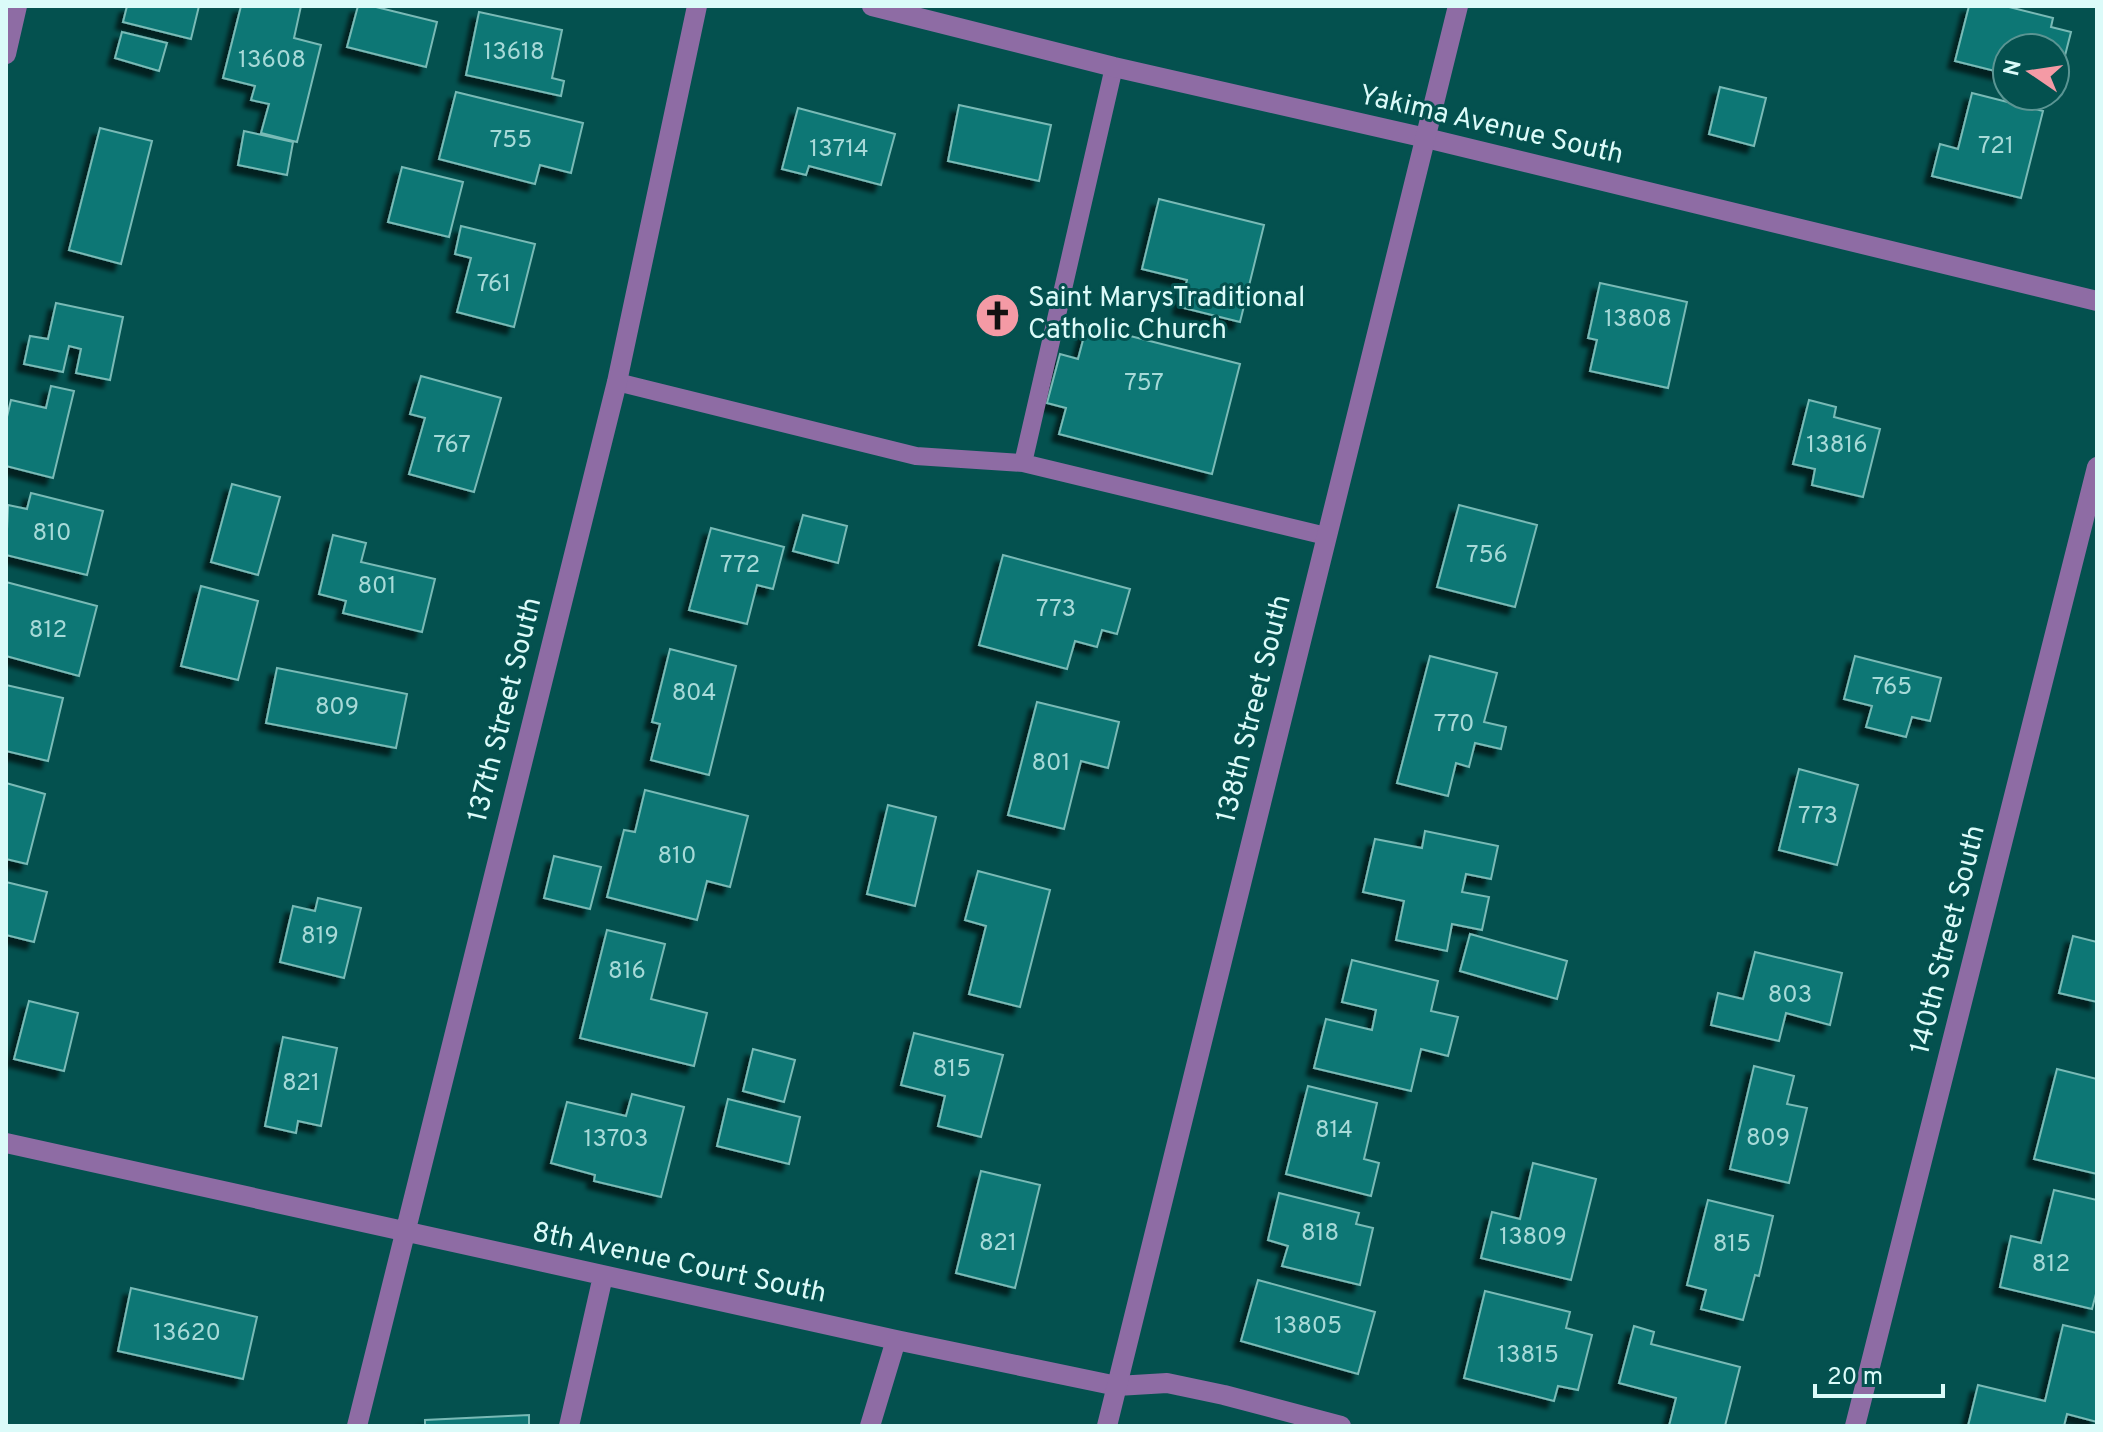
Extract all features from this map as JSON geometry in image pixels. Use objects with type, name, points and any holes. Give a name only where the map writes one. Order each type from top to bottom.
[{"type":"street","points":[[6,54],[17,6]]},
{"type":"street","name":"137th Street South","points":[[357,1426],[617,382],[697,6]]},
{"type":"street","name":"Yakima Avenue South","points":[[872,6],[1114,67],[1426,138],[2097,301]]},
{"type":"street","name":"138th Street South","points":[[1107,1426],[1458,6]]},
{"type":"street","name":"140th Street South","points":[[1855,1426],[2097,467]]},
{"type":"street","name":"8th Avenue Court South","points":[[6,1143],[896,1340],[1117,1386],[1167,1383],[1341,1426]]},
{"type":"street","points":[[569,1426],[603,1276]]},
{"type":"street","points":[[870,1426],[896,1340]]},
{"type":"lane","points":[[1023,463],[1114,67]]},
{"type":"lane","points":[[617,382],[916,456],[1023,463],[1326,536]]},
{"type":"building","points":[[127,6],[199,6],[191,39],[123,22]]},
{"type":"building","points":[[241,6],[301,6],[294,38],[321,45],[297,142],[261,133],[269,104],[251,100],[255,86],[223,78]]},
{"type":"building","points":[[358,6],[372,6],[437,22],[426,67],[347,47]]},
{"type":"building","points":[[1969,6],[2005,6],[2053,18],[2051,27],[2071,32],[1991,32],[1991,70],[1955,61]]},
{"type":"building","points":[[479,12],[562,30],[552,78],[564,81],[561,96],[466,75]]},
{"type":"building","points":[[122,32],[167,43],[159,71],[115,58]]},
{"type":"building","points":[[1720,87],[1766,98],[1754,146],[1709,134]]},
{"type":"building","points":[[456,92],[583,123],[571,173],[540,165],[535,184],[439,159]]},
{"type":"building","points":[[1972,93],[1991,98],[1991,112],[2043,112],[2021,198],[1932,176],[1940,144],[1958,149]]},
{"type":"building","points":[[959,105],[1051,125],[1039,181],[948,161]]},
{"type":"building","points":[[798,108],[895,134],[881,185],[809,166],[806,175],[782,169]]},
{"type":"building","points":[[100,128],[152,141],[121,264],[69,250]]},
{"type":"building","points":[[244,131],[293,142],[287,175],[238,165]]},
{"type":"building","points":[[402,167],[463,182],[449,237],[388,222]]},
{"type":"building","points":[[1159,199],[1264,225],[1240,322],[1180,307],[1187,280],[1142,269]]},
{"type":"building","points":[[461,226],[535,244],[514,327],[457,312],[471,258],[455,254]]},
{"type":"building","points":[[1600,283],[1687,302],[1668,388],[1590,371],[1597,340],[1588,338]]},
{"type":"building","points":[[56,303],[123,317],[110,380],[76,373],[81,349],[69,346],[63,372],[24,364],[30,336],[48,339]]},
{"type":"building","points":[[1087,325],[1240,364],[1212,474],[1059,434],[1066,408],[1047,403],[1060,354],[1078,359]]},
{"type":"building","points":[[421,376],[501,398],[474,492],[409,474],[425,418],[410,414]]},
{"type":"building","points":[[51,386],[74,391],[53,478],[6,466],[6,421],[11,400],[46,408]]},
{"type":"building","points":[[1809,400],[1836,407],[1834,417],[1880,429],[1863,497],[1812,485],[1815,469],[1793,464]]},
{"type":"building","points":[[232,484],[280,497],[258,575],[211,562]]},
{"type":"building","points":[[31,493],[103,511],[87,575],[6,555],[8,505],[27,509]]},
{"type":"building","points":[[1459,505],[1537,525],[1515,607],[1437,587]]},
{"type":"building","points":[[803,515],[847,526],[838,563],[793,551]]},
{"type":"building","points":[[711,528],[784,547],[773,589],[757,585],[747,624],[689,610]]},
{"type":"building","points":[[333,535],[366,543],[361,562],[435,579],[422,632],[343,613],[346,601],[319,594]]},
{"type":"building","points":[[1003,555],[1130,589],[1117,634],[1102,630],[1097,647],[1075,641],[1067,669],[979,645]]},
{"type":"building","points":[[6,582],[97,606],[79,676],[6,656]]},
{"type":"building","points":[[201,586],[258,601],[238,680],[181,666]]},
{"type":"building","points":[[670,649],[736,666],[709,775],[651,760],[660,724],[652,722]]},
{"type":"building","points":[[1430,656],[1497,673],[1484,722],[1506,727],[1501,749],[1475,743],[1469,767],[1456,763],[1448,796],[1397,783]]},
{"type":"building","points":[[1855,656],[1941,678],[1930,721],[1912,717],[1906,737],[1866,727],[1872,706],[1844,699]]},
{"type":"building","points":[[277,668],[407,694],[396,748],[266,723]]},
{"type":"building","points":[[6,685],[63,698],[48,761],[6,751]]},
{"type":"building","points":[[1037,702],[1119,722],[1108,768],[1081,761],[1064,829],[1008,815]]},
{"type":"building","points":[[1799,769],[1858,785],[1837,865],[1779,850]]},
{"type":"building","points":[[6,783],[45,794],[27,864],[6,859]]},
{"type":"building","points":[[645,790],[748,816],[730,887],[707,881],[697,920],[607,897],[624,830],[635,832]]},
{"type":"building","points":[[888,805],[936,817],[915,906],[867,894]]},
{"type":"building","points":[[1425,831],[1498,846],[1491,879],[1466,874],[1462,892],[1489,897],[1482,930],[1452,924],[1447,951],[1396,940],[1404,901],[1363,892],[1375,839],[1422,848]]},
{"type":"building","points":[[554,856],[601,867],[590,909],[544,898]]},
{"type":"building","points":[[978,871],[1050,890],[1020,1007],[969,994],[986,926],[965,920]]},
{"type":"building","points":[[6,882],[47,892],[34,942],[6,935]]},
{"type":"building","points":[[318,898],[361,908],[344,978],[280,962],[293,906],[315,911]]},
{"type":"building","points":[[607,930],[665,944],[651,999],[707,1013],[694,1066],[580,1038]]},
{"type":"building","points":[[1470,934],[1567,961],[1557,999],[1460,971]]},
{"type":"building","points":[[2073,936],[2097,942],[2097,1002],[2059,993]]},
{"type":"building","points":[[1755,952],[1842,973],[1830,1025],[1786,1013],[1779,1041],[1711,1025],[1718,993],[1743,999]]},
{"type":"building","points":[[1352,960],[1438,981],[1431,1011],[1458,1017],[1448,1056],[1421,1049],[1411,1091],[1314,1068],[1326,1019],[1372,1030],[1376,1010],[1342,1002]]},
{"type":"building","points":[[29,1001],[78,1013],[64,1071],[14,1059]]},
{"type":"building","points":[[914,1033],[1003,1055],[981,1137],[938,1126],[945,1096],[901,1085]]},
{"type":"building","points":[[283,1037],[337,1048],[321,1126],[298,1121],[296,1133],[265,1126]]},
{"type":"building","points":[[753,1049],[795,1060],[784,1102],[743,1091]]},
{"type":"building","points":[[1754,1066],[1794,1076],[1787,1104],[1807,1108],[1789,1183],[1730,1169]]},
{"type":"building","points":[[2057,1069],[2097,1079],[2097,1174],[2034,1159]]},
{"type":"building","points":[[1308,1086],[1377,1103],[1364,1159],[1379,1163],[1371,1196],[1286,1174]]},
{"type":"building","points":[[632,1094],[684,1107],[661,1197],[594,1181],[595,1175],[551,1163],[567,1102],[626,1116]]},
{"type":"building","points":[[728,1099],[800,1117],[789,1164],[717,1146]]},
{"type":"building","points":[[1533,1163],[1596,1179],[1571,1280],[1481,1258],[1492,1212],[1520,1219]]},
{"type":"building","points":[[981,1171],[1040,1185],[1015,1288],[956,1273]]},
{"type":"building","points":[[2054,1190],[2097,1200],[2097,1290],[2092,1309],[2000,1287],[2011,1236],[2041,1243]]},
{"type":"building","points":[[1279,1193],[1359,1213],[1356,1224],[1373,1228],[1360,1285],[1282,1266],[1288,1246],[1268,1240]]},
{"type":"building","points":[[1708,1200],[1773,1216],[1759,1276],[1755,1275],[1743,1320],[1701,1309],[1706,1290],[1687,1285]]},
{"type":"building","points":[[1258,1280],[1375,1312],[1358,1374],[1241,1341]]},
{"type":"building","points":[[131,1288],[257,1317],[243,1379],[118,1351]]},
{"type":"building","points":[[1485,1291],[1570,1312],[1566,1328],[1592,1335],[1578,1390],[1558,1386],[1554,1401],[1464,1378]]},
{"type":"building","points":[[2063,1325],[2097,1333],[2097,1422],[2067,1414],[2064,1426],[1968,1426],[1978,1385],[2045,1401]]},
{"type":"building","points":[[1634,1326],[1654,1332],[1651,1344],[1740,1367],[1725,1426],[1669,1426],[1676,1398],[1619,1383]]},
{"type":"building","points":[[529,1415],[529,1426],[425,1426],[425,1420]]},
{"type":"place","name":"Saint MarysTraditional Catholic Church","points":[[997,315]]}]
